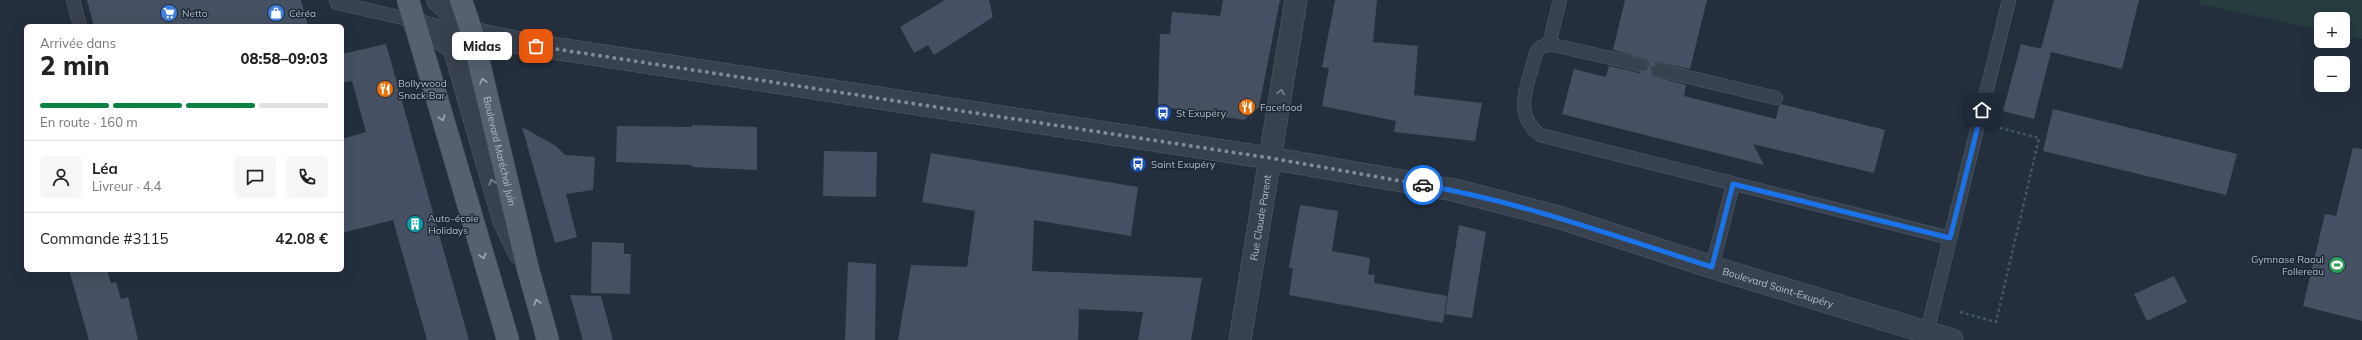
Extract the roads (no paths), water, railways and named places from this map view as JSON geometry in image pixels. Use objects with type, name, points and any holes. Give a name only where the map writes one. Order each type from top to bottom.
[{"type":"main road","name":"Boulevard Maréchal Juin","points":[[461,0],[472,33],[528,269],[548,340]]},
{"type":"main road","points":[[411,10],[508,340]]},
{"type":"street","points":[[428,71],[472,33],[438,0]]},
{"type":"street","name":"Rue Claude Parent","points":[[1240,340],[1296,0]]},
{"type":"street","points":[[411,10],[454,48]]},
{"type":"street","name":"Boulevard Saint-Exupéry","points":[[472,33],[520,44],[1270,158],[1454,190],[1558,217],[1712,267],[1951,340]]},
{"type":"street","name":"Boulevard Maréchal Juin","points":[[454,48],[504,221],[528,269]]},
{"type":"lane","points":[[73,0],[79,24]]},
{"type":"lane","points":[[336,0],[337,3],[411,10],[472,33]]},
{"type":"lane","points":[[1549,44],[1560,0]]},
{"type":"lane","points":[[1927,332],[2009,0]]},
{"type":"lane","points":[[1641,65],[1549,44],[1539,48],[1536,53],[1523,105],[1524,117],[1531,128],[1540,135],[1552,139],[1950,238]]},
{"type":"lane","points":[[1658,70],[1776,98]]},
{"type":"lane","points":[[1712,267],[1733,184]]},
{"type":"place","name":"Netto","points":[[169,13]]},
{"type":"place","name":"Céréa","points":[[276,13]]},
{"type":"place","name":"Midas","points":[[536,46]]},
{"type":"place","name":"Bollywood Snack Bar","points":[[385,89]]},
{"type":"place","name":"Facefood","points":[[1247,107]]},
{"type":"place","name":"St Exupéry","points":[[1163,113]]},
{"type":"place","name":"Saint Exupéry","points":[[1138,164]]},
{"type":"place","name":"Auto-école Holidays","points":[[415,224]]},
{"type":"place","name":"Gymnase Raoul Follereau","points":[[2337,265]]}]
